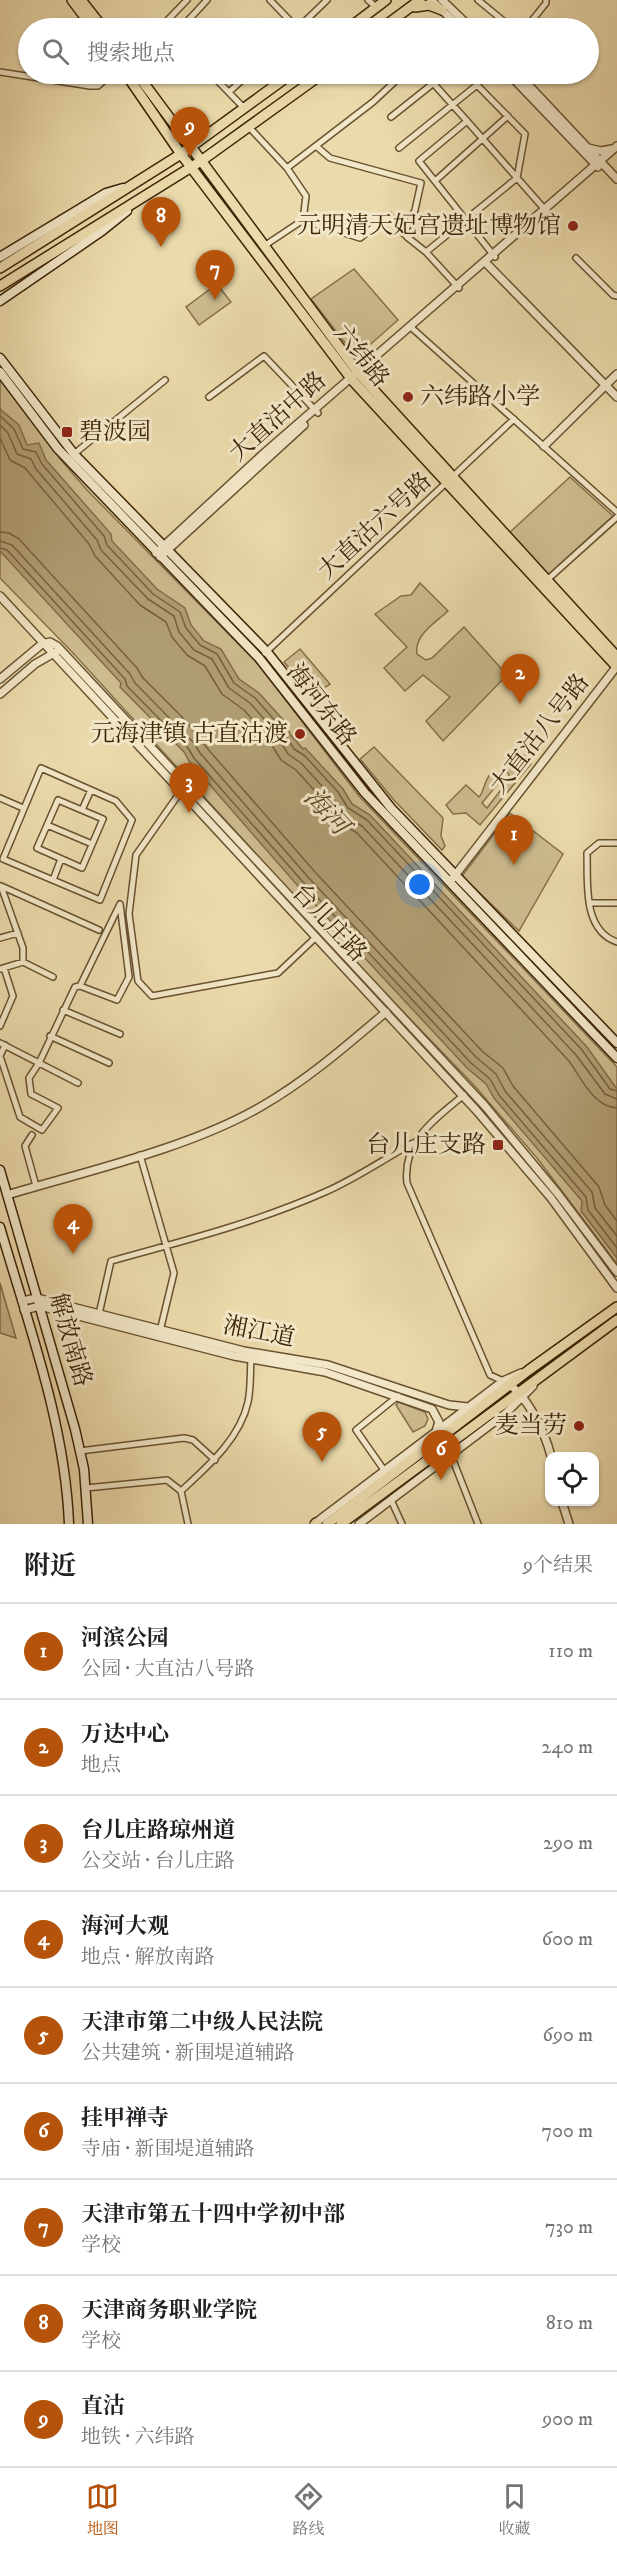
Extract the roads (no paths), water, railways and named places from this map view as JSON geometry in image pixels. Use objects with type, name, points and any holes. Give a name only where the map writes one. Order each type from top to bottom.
[{"type":"main road","points":[[72,0],[86,18]]},
{"type":"main road","points":[[81,0],[95,18]]},
{"type":"main road","points":[[362,18],[386,0]]},
{"type":"main road","points":[[396,18],[420,0]]},
{"type":"main road","points":[[402,14],[423,4],[443,3]]},
{"type":"main road","name":"六纬路","points":[[133,84],[181,154],[355,376],[617,667]]},
{"type":"main road","name":"六纬路","points":[[144,84],[264,246],[355,376]]},
{"type":"main road","points":[[0,268],[138,183],[278,84]]},
{"type":"main road","points":[[0,286],[201,161],[308,84]]},
{"type":"main road","points":[[0,257],[106,193],[138,183]]},
{"type":"main road","points":[[0,301],[102,231],[140,198]]},
{"type":"main road","name":"海河东路","points":[[0,358],[74,454],[259,658],[365,793],[617,1043]]},
{"type":"main road","name":"海河东路","points":[[0,372],[58,449],[161,552],[267,652],[375,790],[452,879],[617,1058]]},
{"type":"main road","name":"六纬路","points":[[450,480],[547,580],[617,657]]},
{"type":"main road","name":"解放南路","points":[[0,1170],[80,1451],[86,1488],[88,1524]]},
{"type":"main road","name":"解放南路","points":[[0,1227],[60,1441],[66,1474],[69,1524]]},
{"type":"main road","points":[[327,1524],[487,1402],[506,1383],[529,1370],[617,1307]]},
{"type":"main road","points":[[341,1524],[520,1396],[617,1320]]},
{"type":"street","points":[[170,18],[187,0]]},
{"type":"street","points":[[190,18],[207,0]]},
{"type":"street","points":[[270,0],[288,18]]},
{"type":"street","points":[[308,18],[327,0]]},
{"type":"street","points":[[368,0],[376,7]]},
{"type":"street","points":[[431,0],[443,3],[460,18]]},
{"type":"street","points":[[478,0],[500,18]]},
{"type":"street","points":[[534,18],[546,0]]},
{"type":"street","points":[[443,3],[454,18]]},
{"type":"street","points":[[0,72],[18,75]]},
{"type":"street","points":[[77,84],[98,86],[100,84]]},
{"type":"street","points":[[222,84],[245,109]]},
{"type":"street","points":[[230,92],[238,84]]},
{"type":"street","points":[[287,168],[373,102],[392,84]]},
{"type":"street","points":[[392,117],[434,84]]},
{"type":"street","points":[[436,84],[545,211]]},
{"type":"street","points":[[519,84],[617,179]]},
{"type":"street","points":[[527,84],[584,148],[601,152],[617,149]]},
{"type":"street","points":[[399,148],[477,85],[525,134],[517,178],[426,252]]},
{"type":"street","points":[[435,181],[508,116]]},
{"type":"street","points":[[467,121],[419,160],[493,256]]},
{"type":"street","points":[[249,127],[287,168],[306,196],[303,220],[264,246]]},
{"type":"street","points":[[316,146],[330,158],[421,183],[415,210],[404,234]]},
{"type":"street","name":"大直沽中路","points":[[161,552],[355,376],[617,149]]},
{"type":"street","points":[[303,220],[360,238],[388,215],[458,287]]},
{"type":"street","name":"大直沽中路","points":[[355,376],[413,329],[458,287],[487,264],[493,256]]},
{"type":"street","points":[[576,258],[613,296],[617,296]]},
{"type":"street","points":[[487,264],[617,397]]},
{"type":"street","points":[[413,329],[617,511]]},
{"type":"street","points":[[209,397],[264,356],[316,411]]},
{"type":"street","points":[[544,446],[617,374]]},
{"type":"street","points":[[74,454],[165,380]]},
{"type":"street","name":"大直沽六号路","points":[[259,658],[514,418]]},
{"type":"street","points":[[547,580],[617,517]]},
{"type":"street","name":"台儿庄路","points":[[0,596],[462,1096],[551,1198],[617,1288]]},
{"type":"street","points":[[0,679],[42,644],[53,643],[61,650],[35,664],[0,694]]},
{"type":"street","name":"台儿庄路","points":[[61,650],[470,1090],[518,1144],[617,1272]]},
{"type":"street","name":"大直沽八号路","points":[[452,879],[617,667]]},
{"type":"street","points":[[41,768],[91,790],[116,801],[132,820],[100,900],[3,858],[41,768]]},
{"type":"street","points":[[82,810],[91,790]]},
{"type":"street","points":[[181,791],[136,855],[129,914],[138,981],[152,996],[278,973],[315,938]]},
{"type":"street","points":[[0,798],[23,808]]},
{"type":"street","points":[[58,800],[103,819],[82,868],[37,849],[47,825],[58,800]]},
{"type":"street","points":[[47,825],[92,844]]},
{"type":"street","points":[[617,843],[599,843],[587,853],[589,909],[599,928],[617,942]]},
{"type":"street","points":[[52,880],[61,859]]},
{"type":"street","points":[[0,885],[99,930]]},
{"type":"street","points":[[0,885],[18,933],[23,962]]},
{"type":"street","points":[[589,903],[617,903]]},
{"type":"street","points":[[78,1083],[39,1063],[2,1044],[0,1056],[20,1117],[42,1130],[58,1108],[31,1094],[29,1078],[39,1063],[75,987],[80,986],[117,1000],[129,977],[120,904],[80,986]]},
{"type":"street","points":[[0,938],[18,933]]},
{"type":"street","points":[[0,1026],[13,996],[2,968],[23,962],[53,977]]},
{"type":"street","points":[[63,1010],[120,1034]]},
{"type":"street","points":[[7,1195],[140,1155],[209,1131],[261,1106],[332,1058],[386,1012]]},
{"type":"street","points":[[50,1036],[109,1063]]},
{"type":"street","points":[[470,1090],[423,1130],[413,1143],[405,1174],[412,1198],[490,1375],[506,1383],[520,1396],[538,1422],[549,1452]]},
{"type":"street","points":[[32,1135],[25,1146],[36,1186]]},
{"type":"street","points":[[99,1314],[111,1261],[264,1217],[327,1191],[413,1143]]},
{"type":"street","points":[[140,1155],[174,1273],[160,1331]]},
{"type":"street","name":"湘江道","points":[[38,1302],[251,1359],[325,1372],[432,1409],[438,1418],[438,1430]]},
{"type":"street","name":"湘江道","points":[[23,1305],[38,1302],[99,1314],[244,1351],[328,1365],[449,1405],[468,1407],[487,1402]]},
{"type":"street","points":[[181,1491],[215,1460],[245,1411],[251,1359]]},
{"type":"street","points":[[316,1524],[468,1407],[506,1383]]},
{"type":"street","points":[[384,1470],[356,1430],[398,1396]]},
{"type":"street","points":[[359,1524],[451,1455],[520,1396]]},
{"type":"street","points":[[431,1445],[438,1430]]},
{"type":"street","points":[[80,1451],[184,1438],[193,1440],[215,1460]]},
{"type":"street","points":[[451,1455],[478,1524]]},
{"type":"street","points":[[86,1488],[167,1480],[181,1491],[188,1524]]},
{"type":"street","points":[[356,1501],[372,1480]]},
{"type":"street","points":[[392,1500],[402,1524]]},
{"type":"street","points":[[563,1506],[569,1524]]},
{"type":"water","name":"海河","points":[[0,409],[19,425],[27,445],[39,443],[46,460],[111,534],[112,541],[157,589],[185,608],[191,625],[204,641],[221,649],[239,679],[259,693],[285,722],[290,734],[303,749],[305,748],[343,789],[352,804],[370,815],[587,1047],[617,1089],[617,1258],[581,1211],[582,1201],[494,1098],[486,1084],[467,1068],[298,886],[189,761],[184,752],[120,687],[121,683],[0,551]]},
{"type":"place","name":"直沽","points":[[190,157]]},
{"type":"place","name":"元明清天妃宫遗址博物馆","points":[[573,226]]},
{"type":"place","name":"天津商务职业学院","points":[[161,247]]},
{"type":"place","name":"天津市第五十四中学初中部","points":[[215,300]]},
{"type":"place","name":"六纬路小学","points":[[408,397]]},
{"type":"place","name":"碧波园","points":[[67,432]]},
{"type":"place","name":"万达中心","points":[[520,704]]},
{"type":"place","name":"元海津镇 古直沽渡","points":[[300,734]]},
{"type":"place","name":"台儿庄路琼州道","points":[[189,813]]},
{"type":"place","name":"河滨公园","points":[[514,865]]},
{"type":"place","name":"台儿庄支路","points":[[498,1145]]},
{"type":"place","name":"海河大观","points":[[73,1254]]},
{"type":"place","name":"麦当劳","points":[[579,1426]]},
{"type":"place","name":"天津市第二中级人民法院","points":[[322,1462]]},
{"type":"place","name":"挂甲禅寺","points":[[441,1480]]}]
